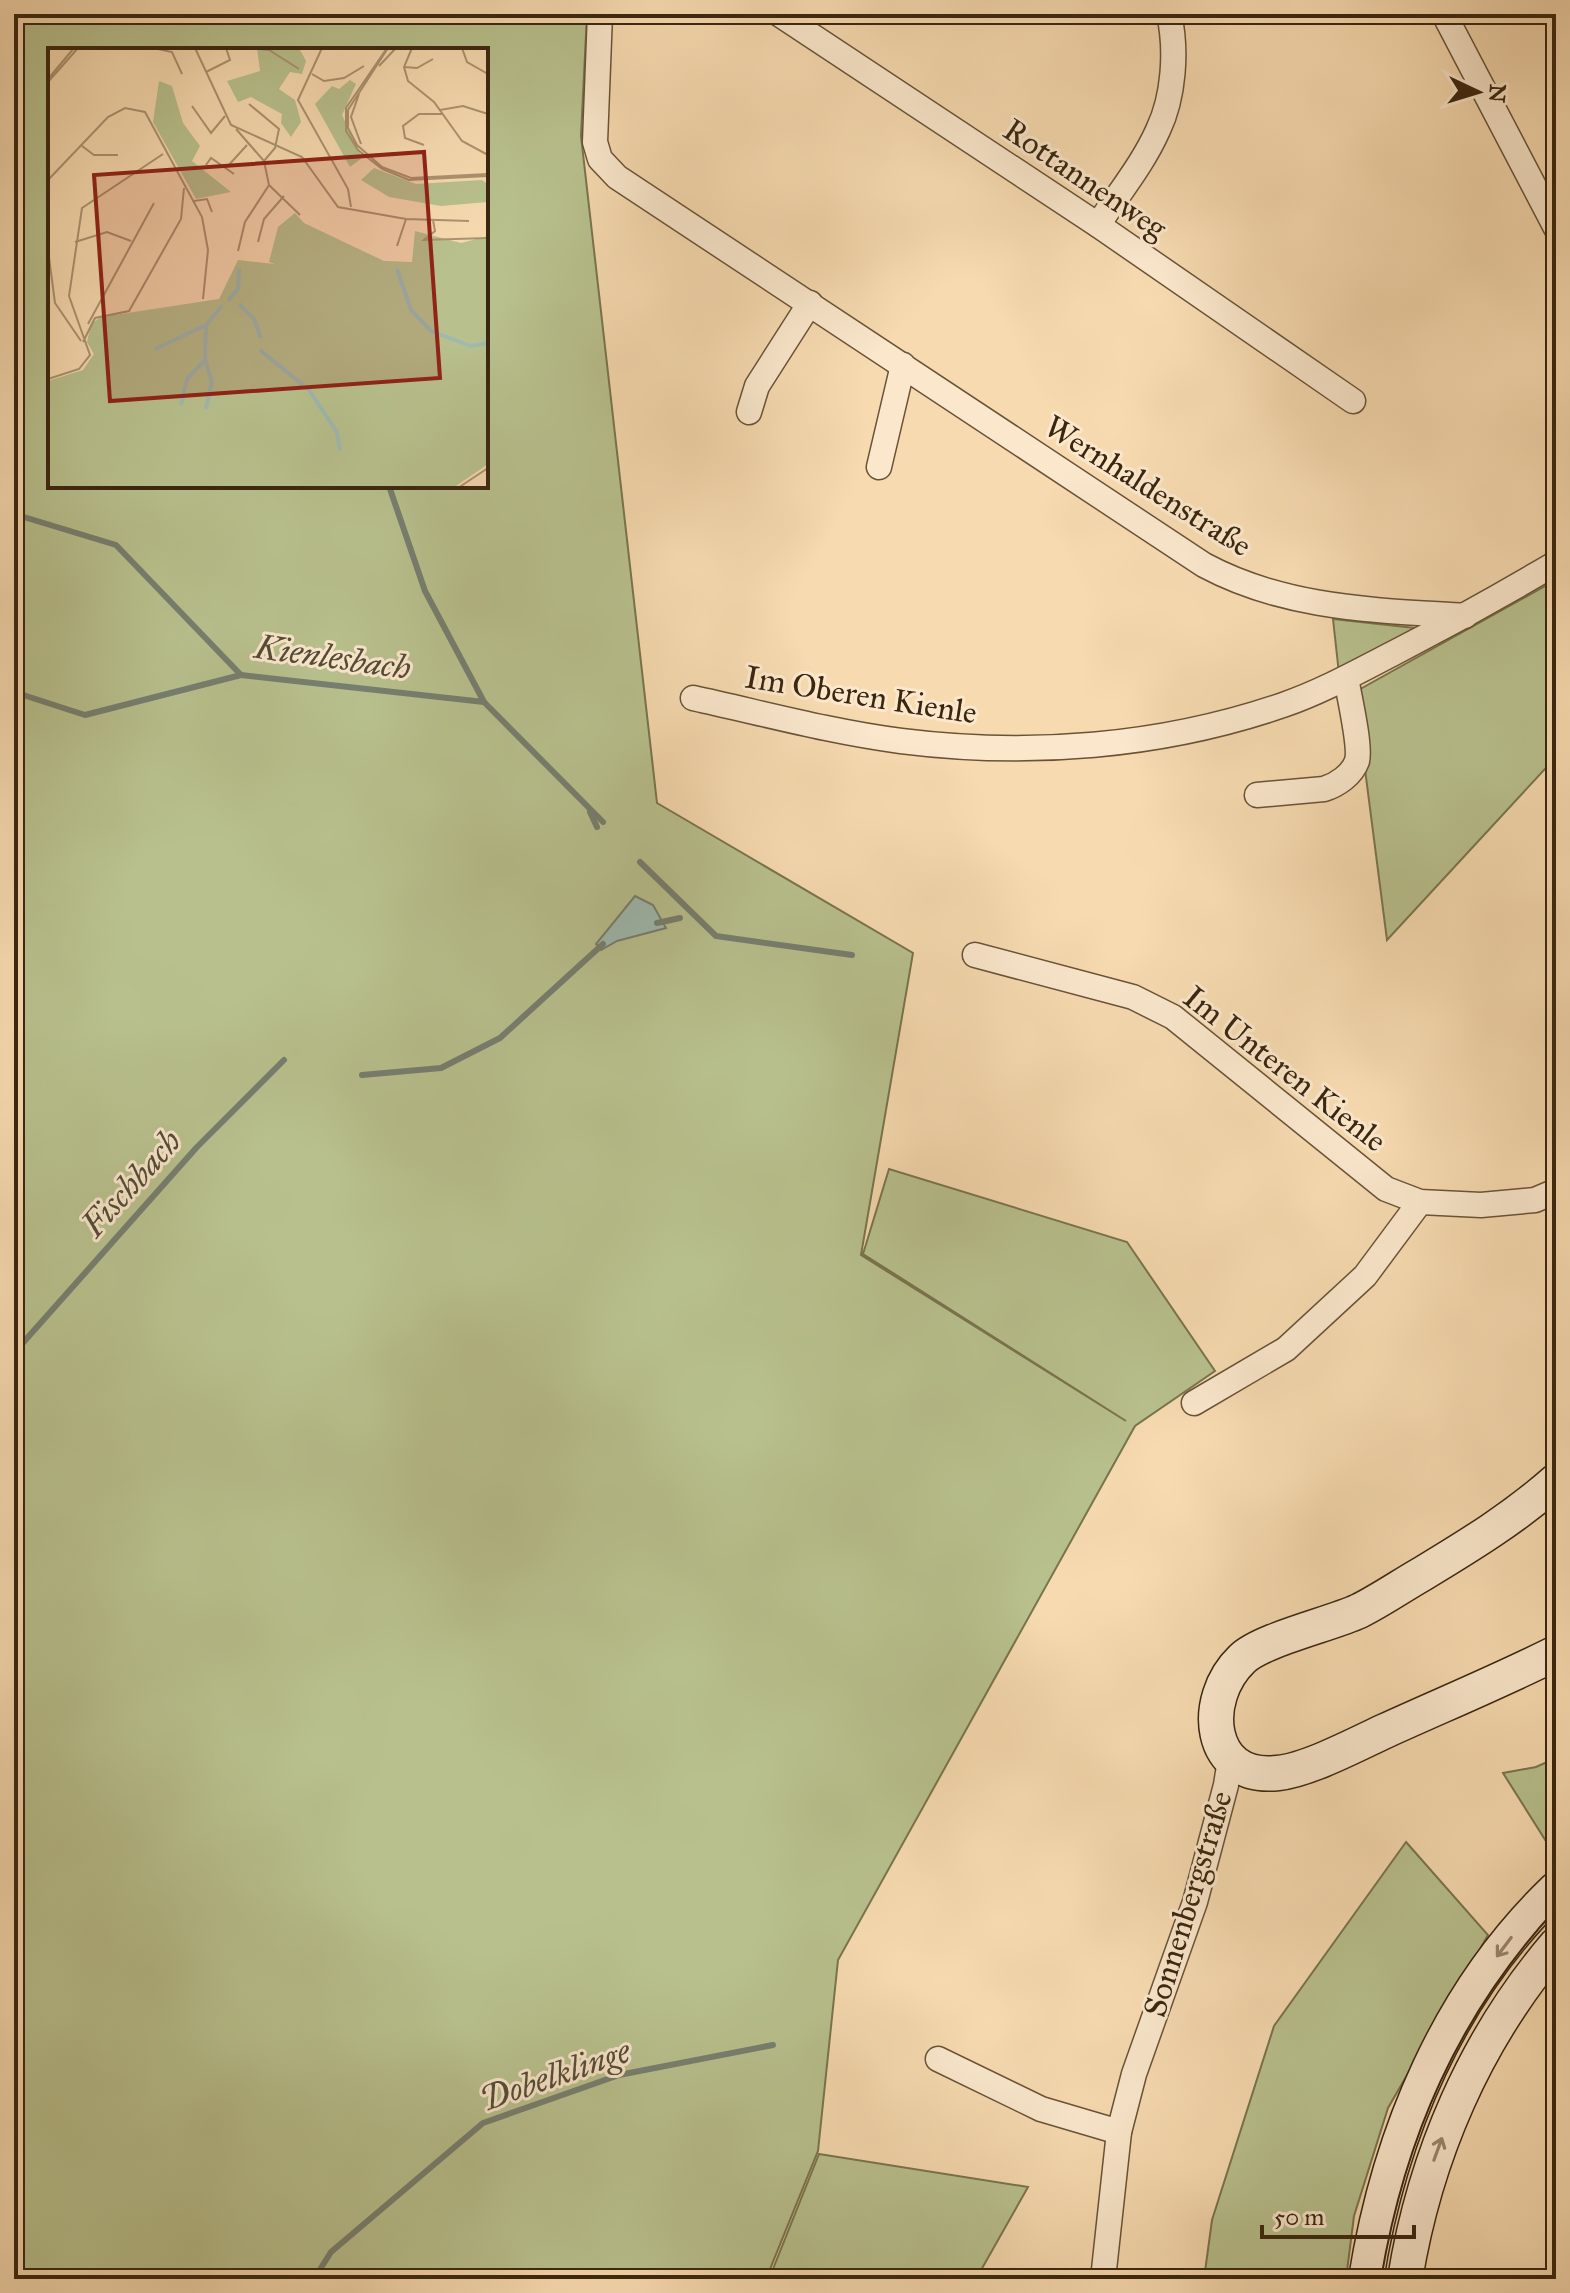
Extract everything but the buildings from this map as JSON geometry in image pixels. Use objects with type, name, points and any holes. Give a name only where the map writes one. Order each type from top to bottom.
[{"type":"street","name":"Wernhaldenstraße","points":[[600,14],[595,142],[600,159],[617,177],[1204,565],[1270,593],[1336,607],[1465,616]]},
{"type":"street","name":"Rottannenweg","points":[[779,14],[1098,225],[1353,401]]},
{"type":"street","points":[[1098,225],[1151,144],[1164,116],[1172,58],[1169,14]]},
{"type":"street","points":[[1444,14],[1556,228]]},
{"type":"street","points":[[749,412],[757,386],[810,303]]},
{"type":"street","points":[[879,467],[903,365]]},
{"type":"street","points":[[1465,616],[1556,563]]},
{"type":"street","name":"Im Oberen Kienle","points":[[693,698],[900,740],[999,748],[1056,748],[1134,741],[1228,721],[1284,705],[1346,678],[1465,616]]},
{"type":"street","points":[[1257,795],[1324,789],[1334,786],[1352,770],[1358,752],[1346,678]]},
{"type":"street","name":"Im Unteren Kienle","points":[[975,955],[1133,997],[1173,1017],[1386,1189],[1420,1202],[1495,1204],[1535,1200],[1556,1191]]},
{"type":"street","points":[[1194,1403],[1286,1349],[1365,1276],[1420,1202]]},
{"type":"street","name":"Sonnenbergstraße","points":[[1103,2279],[1119,2132],[1134,2074],[1195,1902],[1226,1785],[1230,1760],[1218,1737],[1216,1705],[1222,1685],[1247,1654],[1363,1609],[1495,1530],[1556,1481]]},
{"type":"street","points":[[1230,1760],[1264,1774],[1284,1773],[1351,1747],[1556,1653]]},
{"type":"street","points":[[1366,2279],[1379,2208],[1393,2160],[1419,2090],[1454,2018],[1513,1935],[1556,1889]]},
{"type":"street","points":[[1405,2279],[1426,2186],[1463,2086],[1498,2022],[1556,1945]]},
{"type":"street","points":[[938,2059],[1041,2109],[1119,2132]]},
{"type":"green space","points":[[14,14],[587,14],[581,136],[657,803],[913,953],[861,1255],[1126,1421],[863,1254],[889,1169],[1127,1242],[1215,1371],[1135,1426],[838,1960],[818,2151],[766,2279],[14,2279]]},
{"type":"green space","points":[[1556,580],[1556,757],[1387,940],[1355,692]]},
{"type":"green space","points":[[1333,619],[1433,630],[1340,683]]},
{"type":"green space","points":[[1556,1758],[1556,1857],[1503,1773],[1536,1767]]},
{"type":"green space","points":[[1406,1842],[1488,1935],[1388,2108],[1354,2216],[1346,2279],[1204,2279],[1212,2220],[1274,2026]]},
{"type":"green space","points":[[819,2154],[1028,2187],[976,2279],[769,2279]]},
{"type":"water","points":[[635,896],[653,905],[666,928],[617,941],[601,950],[596,944]]},
{"type":"waterway","points":[[390,488],[425,591],[484,702]]},
{"type":"waterway","name":"Kienlesbach","points":[[14,514],[116,545],[241,675],[484,702],[603,822]]},
{"type":"waterway","points":[[14,692],[85,715],[241,675]]},
{"type":"waterway","points":[[590,812],[597,827]]},
{"type":"waterway","name":"Fischbach","points":[[640,862],[716,936],[852,955]]},
{"type":"waterway","name":"Fischbach","points":[[657,923],[680,918]]},
{"type":"waterway","name":"Fischbach","points":[[362,1075],[441,1068],[500,1038],[603,944]]},
{"type":"waterway","name":"Fischbach","points":[[21,1345],[197,1147],[284,1060]]},
{"type":"waterway","name":"Dobelklinge","points":[[314,2279],[331,2252],[483,2123],[619,2075],[773,2045]]},
{"type":"tram line","points":[[1381,2279],[1405,2176],[1441,2081],[1491,1992],[1556,1909]]}]
